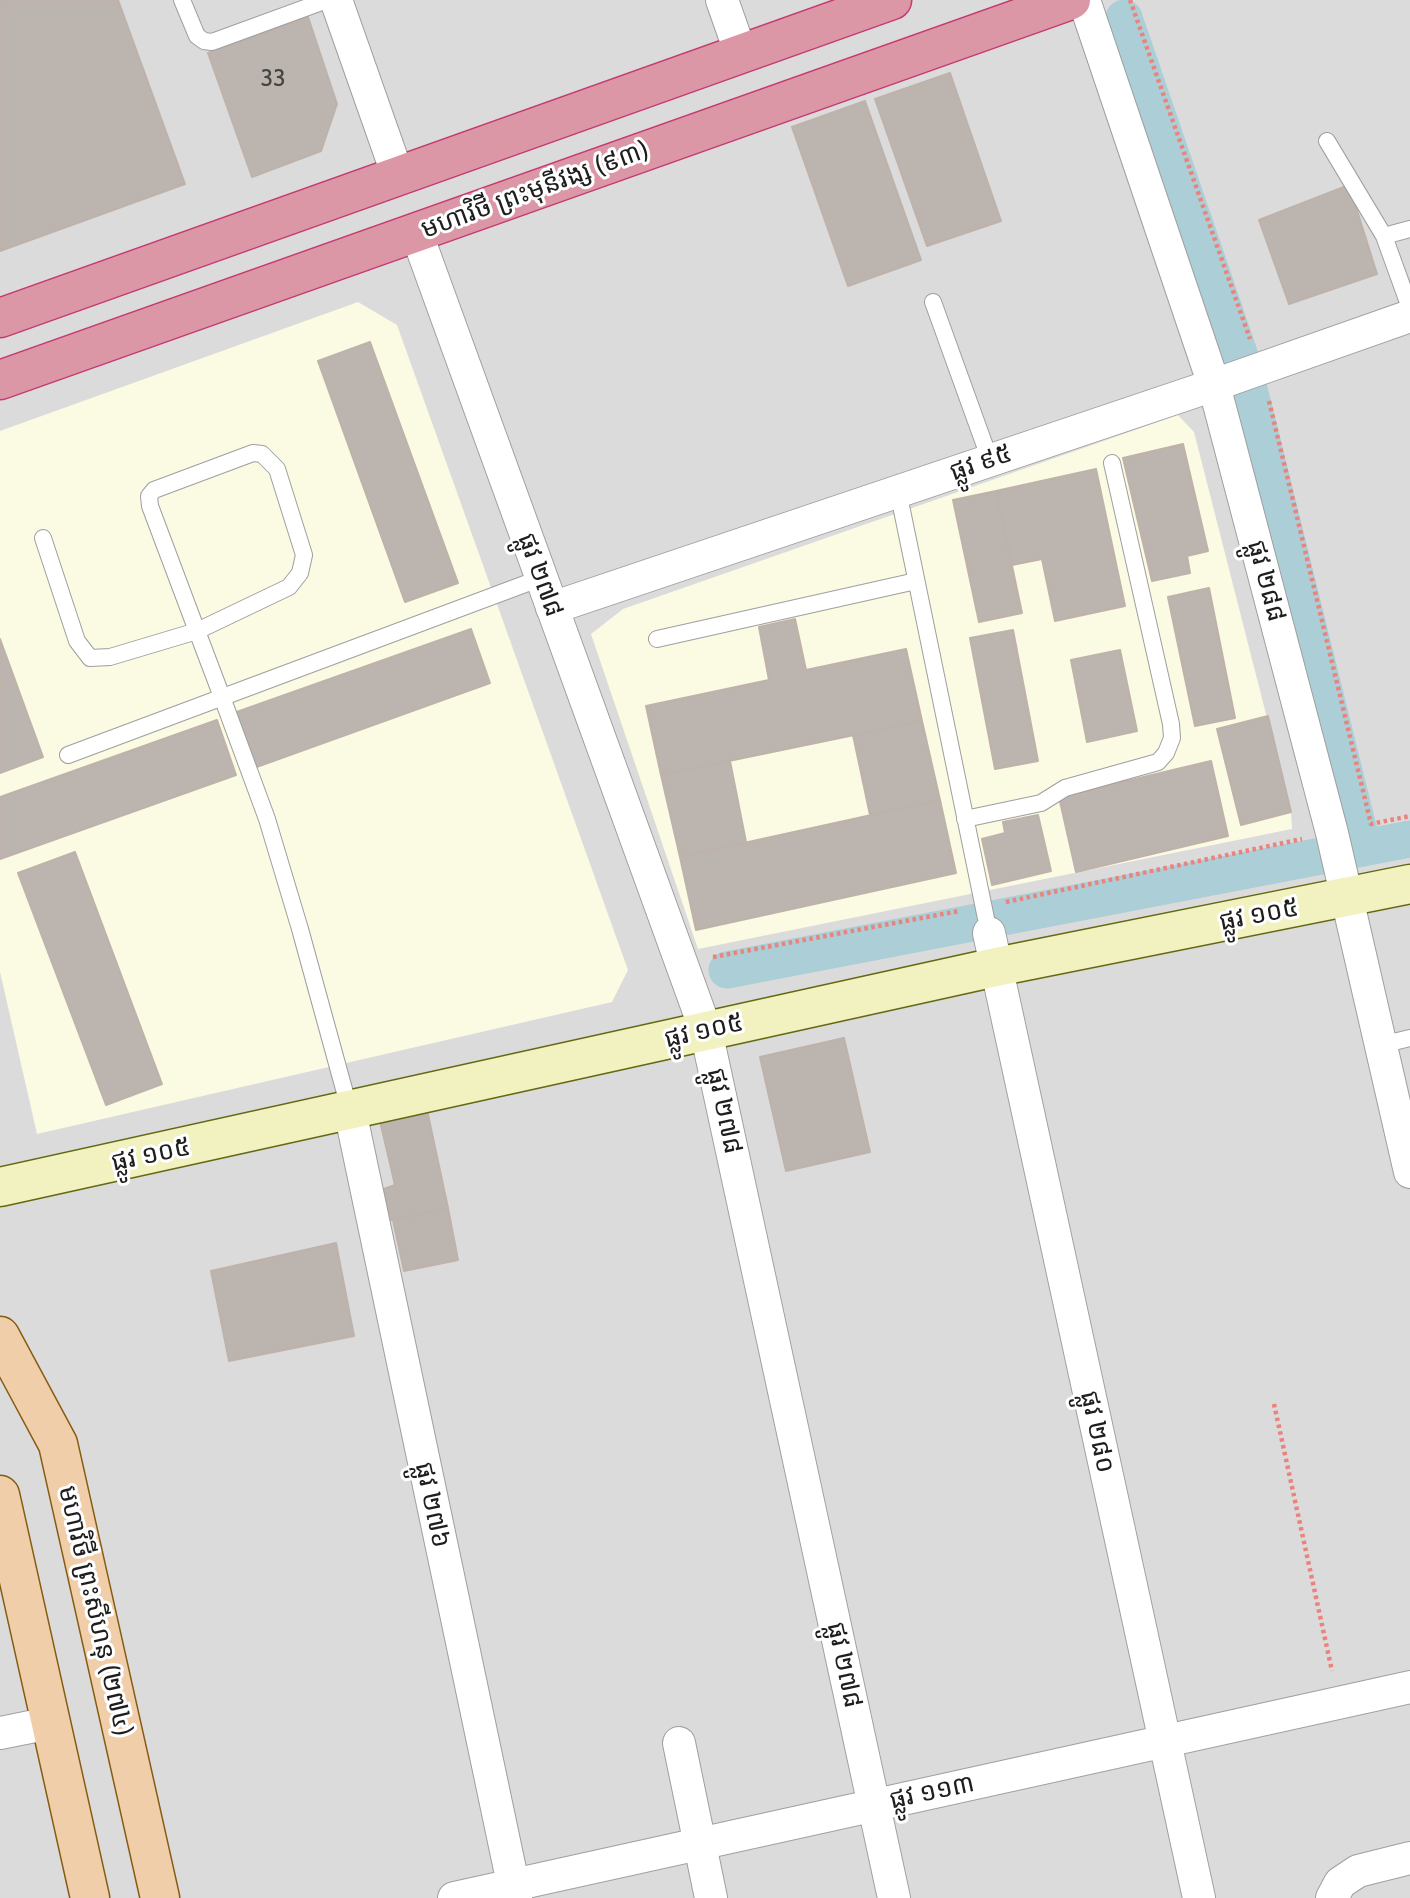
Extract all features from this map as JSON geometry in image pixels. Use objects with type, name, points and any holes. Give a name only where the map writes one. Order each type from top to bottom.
[{"type":"highway","points":[[0,318],[892,0]]},
{"type":"highway","name":"មហាវិថី ព្រះមុនីវង្ស (៩៣)","points":[[0,380],[1071,0]]},
{"type":"main road","name":"មហាវិថី ព្រះសីហនុ (២៧៤)","points":[[0,1336],[58,1444],[160,1898]]},
{"type":"main road","points":[[0,1495],[90,1898]]},
{"type":"street","points":[[336,0],[398,176]]},
{"type":"street","points":[[722,0],[741,54]]},
{"type":"street","name":"ផ្លូវ ២៨៨","points":[[1084,0],[1219,382],[1344,883],[1395,1042],[1410,1172]]},
{"type":"street","name":"ផ្លូវ ២៧៨","points":[[416,232],[706,1031],[894,1898]]},
{"type":"street","name":"ផ្លូវ ៩៥","points":[[552,608],[1410,316]]},
{"type":"street","name":"ផ្លូវ ១០៥","points":[[0,1187],[706,1031],[989,936],[1344,883],[1410,884]]},
{"type":"street","name":"ផ្លូវ ២៨០","points":[[989,936],[1199,1898]]},
{"type":"street","name":"ផ្លូវ ២៧៦","points":[[349,1111],[514,1892]]},
{"type":"street","name":"ផ្លូវ ១១៣","points":[[454,1898],[514,1892],[700,1844],[1410,1687]]},
{"type":"street","points":[[0,1733],[50,1723]]},
{"type":"street","points":[[679,1743],[711,1898]]},
{"type":"street","points":[[1332,1898],[1340,1883],[1358,1871],[1410,1858]]},
{"type":"lane","points":[[182,0],[197,36],[204,41],[212,41],[327,0]]},
{"type":"lane","points":[[1327,141],[1384,236],[1410,308]]},
{"type":"lane","points":[[1384,236],[1410,229]]},
{"type":"lane","points":[[933,302],[989,460]]},
{"type":"lane","points":[[43,538],[78,641],[90,658],[110,657],[197,631],[289,587],[300,573],[304,555],[277,469],[262,454],[253,453],[154,490],[149,496],[150,506],[197,631],[222,697],[267,819],[304,941],[349,1111]]},
{"type":"lane","points":[[965,819],[1041,803],[1065,788],[1158,762],[1172,738],[1112,463]]},
{"type":"lane","points":[[898,491],[989,936]]},
{"type":"lane","points":[[68,755],[541,578]]},
{"type":"lane","points":[[657,639],[916,581]]},
{"type":"path","points":[[1130,0],[1261,368],[1371,824],[1410,816]]},
{"type":"path","points":[[1274,1404],[1338,1703]]},
{"type":"shaded area","points":[[0,0],[1410,0],[1410,1898],[0,1898]]},
{"type":"shaded area","points":[[358,302],[397,325],[628,970],[612,1002],[37,1134],[0,972],[0,431]]},
{"type":"shaded area","points":[[1178,415],[1194,432],[1291,812],[1292,829],[698,949],[591,634],[623,609]]},
{"type":"building","points":[[0,0],[118,0],[185,184],[0,251]]},
{"type":"building","points":[[308,17],[337,104],[321,151],[252,177],[208,53]]},
{"type":"building","points":[[950,73],[1001,221],[927,246],[875,99]]},
{"type":"building","points":[[865,101],[921,260],[848,286],[792,127]]},
{"type":"building","points":[[1349,185],[1377,274],[1289,304],[1259,220]]},
{"type":"building","points":[[370,342],[458,583],[405,602],[318,361]]},
{"type":"building","points":[[1183,444],[1208,551],[1187,556],[1190,573],[1152,581],[1123,458]]},
{"type":"building","points":[[1096,469],[1125,606],[1055,621],[1042,559],[1012,565],[996,491]]},
{"type":"building","points":[[996,491],[1022,613],[979,622],[953,500]]},
{"type":"building","points":[[1209,588],[1235,718],[1195,726],[1168,597]]},
{"type":"building","points":[[795,619],[806,670],[906,649],[922,721],[661,775],[646,706],[769,680],[759,627]]},
{"type":"building","points":[[471,629],[490,683],[251,769],[231,714]]},
{"type":"building","points":[[1013,630],[1038,761],[995,769],[970,638]]},
{"type":"building","points":[[0,639],[43,757],[0,773]]},
{"type":"building","points":[[1120,650],[1137,731],[1087,742],[1071,660]]},
{"type":"building","points":[[1268,716],[1291,812],[1241,825],[1217,729]]},
{"type":"building","points":[[217,720],[236,775],[0,859],[0,797]]},
{"type":"building","points":[[922,721],[940,800],[870,815],[853,735]]},
{"type":"building","points":[[730,761],[746,842],[680,857],[661,775]]},
{"type":"building","points":[[1211,761],[1228,836],[1076,872],[1059,797]]},
{"type":"building","points":[[940,800],[956,873],[696,930],[680,857]]},
{"type":"building","points":[[1038,815],[1051,871],[992,885],[982,839],[1005,833],[1003,822]]},
{"type":"building","points":[[75,852],[162,1084],[106,1105],[18,873]]},
{"type":"building","points":[[844,1038],[870,1152],[786,1171],[760,1057]]},
{"type":"building","points":[[427,1110],[448,1208],[387,1221],[381,1190],[395,1185],[380,1121]]},
{"type":"building","points":[[448,1208],[458,1260],[404,1271],[393,1220]]},
{"type":"building","points":[[336,1243],[354,1336],[229,1361],[211,1271]]},
{"type":"waterway","points":[[1124,18],[1243,365],[1363,848]]},
{"type":"waterway","points":[[727,970],[1410,839]]}]
